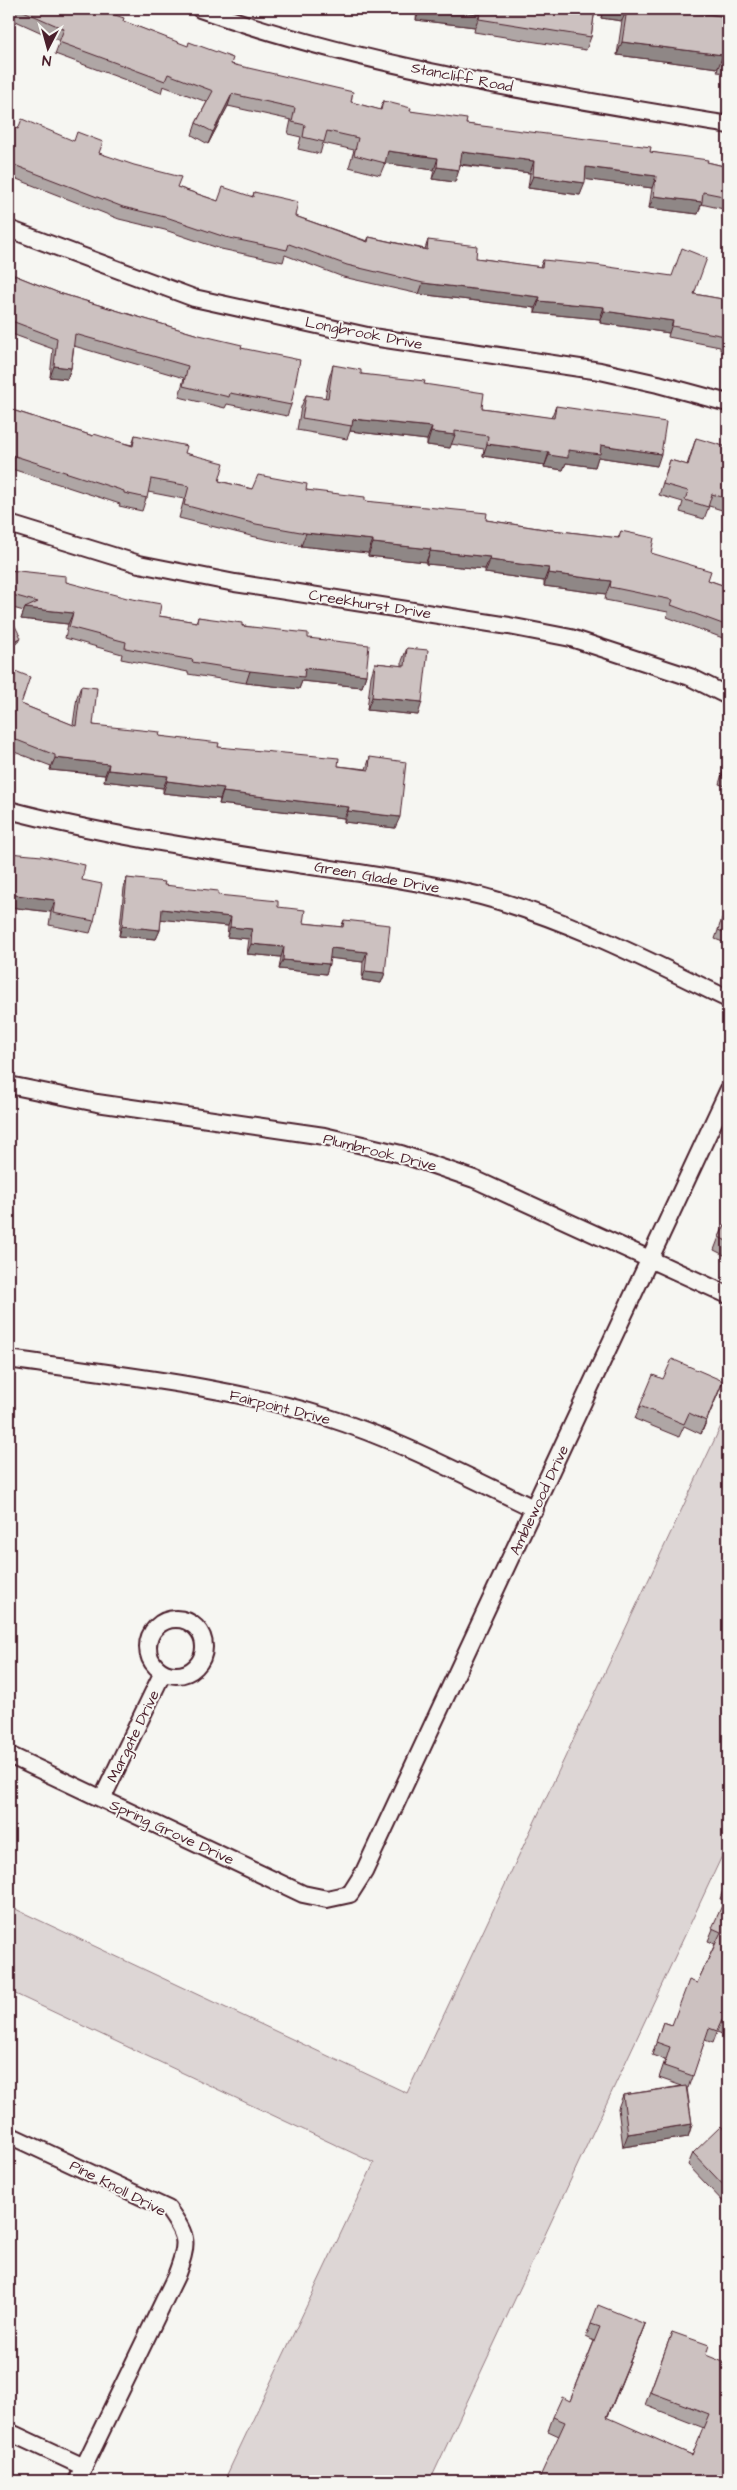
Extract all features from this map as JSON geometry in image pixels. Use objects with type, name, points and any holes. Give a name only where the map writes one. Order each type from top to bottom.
[{"type":"street","name":"Stancliff Road","points":[[200,9],[260,30],[424,70],[728,125]]},
{"type":"street","name":"Longbrook Drive","points":[[9,229],[194,298],[372,336],[600,371],[728,403]]},
{"type":"street","name":"Creekhurst Drive","points":[[9,524],[149,566],[236,583],[571,638],[681,674],[728,696]]},
{"type":"street","name":"Green Glade Drive","points":[[9,810],[138,839],[410,881],[480,896],[536,912],[592,934],[728,999]]},
{"type":"street","name":"Plumbrook Drive","points":[[9,1085],[97,1102],[324,1136],[401,1154],[474,1179],[728,1295]]},
{"type":"street","name":"Amblewood Drive","points":[[337,1896],[350,1894],[364,1872],[535,1509],[728,1091]]},
{"type":"street","name":"Fairpoint Drive","points":[[9,1359],[210,1390],[266,1401],[326,1417],[378,1436],[435,1461],[535,1509]]},
{"type":"street","name":"Margate Drive","points":[[102,1799],[163,1672]]},
{"type":"street","name":"Spring Grove Drive","points":[[9,1755],[303,1894],[327,1899],[337,1896]]},
{"type":"street","name":"Pine Knoll Drive","points":[[9,2135],[168,2209],[184,2231],[184,2253],[176,2276],[80,2474]]},
{"type":"street","points":[[9,2432],[80,2474]]},
{"type":"shaded area","points":[[728,1411],[728,1843],[430,2481],[224,2481],[374,2163],[9,1991],[9,1906],[407,2093]]},
{"type":"building","points":[[19,9],[97,9],[124,18],[123,21],[188,46],[189,42],[233,58],[231,64],[353,92],[351,102],[381,110],[383,101],[411,108],[410,111],[467,119],[466,124],[651,147],[650,152],[708,160],[707,162],[728,167],[728,197],[703,192],[702,202],[654,196],[656,176],[586,167],[585,183],[533,176],[534,161],[462,152],[459,170],[437,167],[438,158],[388,151],[385,163],[354,155],[358,138],[327,131],[324,142],[303,137],[305,125],[292,122],[295,108],[232,94],[213,132],[196,123],[213,91],[168,74],[165,81],[59,42],[64,29]]},
{"type":"building","points":[[434,9],[595,9],[591,37],[479,19],[480,14]]},
{"type":"building","points":[[627,9],[670,9],[728,17],[728,60],[722,59],[723,55],[622,42]]},
{"type":"building","points":[[22,119],[74,141],[77,132],[103,142],[99,153],[134,165],[181,177],[177,187],[218,201],[223,187],[253,197],[254,192],[298,202],[295,216],[368,242],[369,237],[427,250],[428,240],[477,246],[476,258],[542,267],[543,260],[672,276],[682,248],[707,258],[694,294],[728,300],[728,339],[724,338],[725,336],[672,326],[673,321],[604,311],[604,307],[539,301],[540,297],[423,283],[347,265],[289,244],[287,250],[225,237],[169,218],[123,207],[9,163],[9,126],[18,129]]},
{"type":"building","points":[[9,273],[59,293],[195,334],[242,345],[241,348],[300,360],[291,405],[230,393],[229,397],[183,386],[188,366],[75,334],[71,368],[54,366],[57,338],[9,320]]},
{"type":"building","points":[[333,365],[361,370],[361,374],[425,381],[424,384],[484,393],[482,408],[554,418],[556,406],[666,422],[661,454],[601,445],[600,454],[568,450],[568,458],[549,455],[549,452],[487,444],[488,436],[455,431],[455,435],[431,432],[432,427],[353,419],[352,426],[302,418],[306,395],[328,398]]},
{"type":"building","points":[[9,409],[93,436],[94,434],[133,446],[135,435],[187,446],[185,453],[224,463],[219,481],[252,489],[258,475],[307,484],[306,490],[365,497],[365,501],[487,513],[486,520],[544,529],[619,538],[621,531],[654,538],[651,553],[711,571],[708,580],[728,587],[728,626],[671,605],[673,600],[610,587],[611,581],[548,573],[549,568],[490,560],[490,557],[373,543],[373,540],[306,533],[256,524],[184,505],[189,486],[151,479],[147,498],[124,493],[124,491],[9,454]]},
{"type":"building","points":[[696,438],[727,447],[723,459],[728,461],[728,499],[712,494],[708,507],[685,500],[688,491],[663,484],[670,460],[688,465]]},
{"type":"building","points":[[9,570],[66,576],[66,582],[127,598],[161,604],[159,616],[197,622],[198,617],[242,623],[242,626],[308,633],[308,638],[369,645],[366,675],[305,668],[304,677],[250,671],[192,662],[193,660],[125,648],[126,642],[69,627],[73,613],[25,608],[38,602],[9,594]]},
{"type":"building","points":[[12,620],[21,638],[9,643],[9,622]]},
{"type":"building","points":[[407,648],[428,650],[422,702],[372,697],[375,663],[405,666]]},
{"type":"building","points":[[15,671],[30,677],[21,704],[76,726],[81,686],[97,688],[93,725],[160,732],[159,736],[219,743],[218,747],[339,758],[338,766],[369,770],[370,757],[406,762],[400,817],[348,811],[349,807],[223,792],[224,788],[167,781],[168,776],[108,770],[109,764],[55,758],[55,755],[9,737],[9,688]]},
{"type":"building","points":[[728,756],[728,777],[722,775]]},
{"type":"building","points":[[9,853],[42,856],[85,865],[82,880],[102,884],[94,921],[53,913],[55,900],[9,894]]},
{"type":"building","points":[[127,878],[165,882],[164,885],[218,891],[218,895],[278,901],[278,907],[305,910],[303,923],[343,927],[344,920],[390,925],[385,973],[365,971],[367,952],[331,948],[329,964],[283,960],[284,947],[251,944],[252,929],[230,927],[231,917],[162,909],[160,930],[122,926]]},
{"type":"building","points":[[728,902],[728,934],[718,930]]},
{"type":"building","points":[[728,1219],[728,1242],[719,1237]]},
{"type":"building","points":[[672,1359],[723,1381],[706,1421],[689,1413],[684,1424],[640,1406],[653,1375],[663,1379]]},
{"type":"building","points":[[728,1875],[728,1888],[724,1886]]},
{"type":"building","points":[[728,1892],[728,2022],[722,2020],[717,2031],[709,2028],[693,2076],[664,2066],[670,2047],[656,2042],[663,2022],[672,2025],[689,1980],[697,1983],[721,1932],[712,1928]]},
{"type":"building","points":[[686,2086],[692,2124],[628,2134],[623,2095]]},
{"type":"building","points":[[721,2126],[728,2134],[728,2190],[693,2153]]},
{"type":"building","points":[[598,2305],[645,2324],[607,2417],[692,2455],[709,2414],[650,2392],[672,2332],[709,2345],[706,2355],[728,2364],[728,2481],[538,2481],[565,2422],[553,2417],[562,2397],[570,2401],[600,2327],[591,2324]]}]
